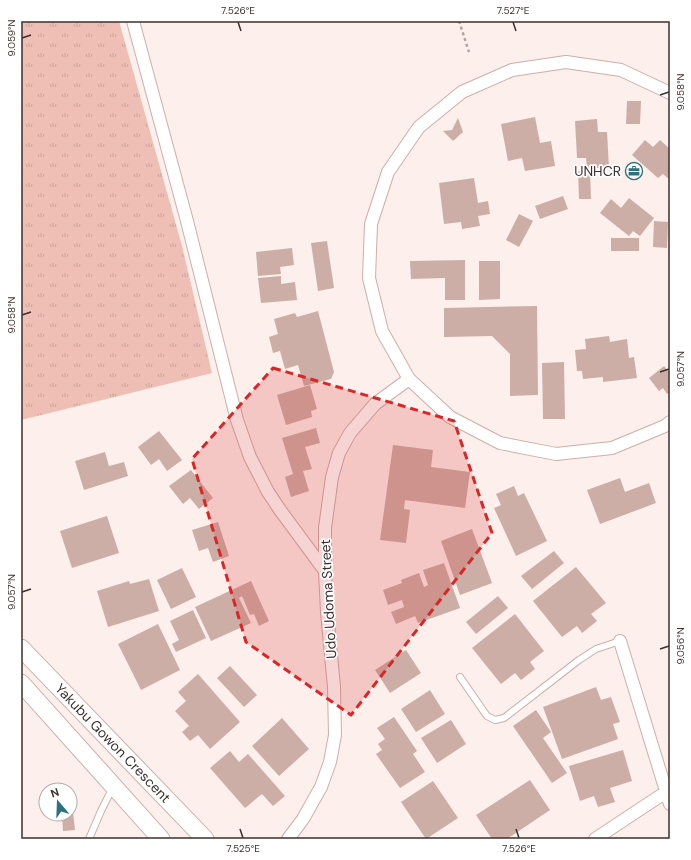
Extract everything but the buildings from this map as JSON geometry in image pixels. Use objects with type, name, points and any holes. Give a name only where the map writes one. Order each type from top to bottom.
[{"type":"main road","name":"Yakubu Gowon Crescent","points":[[21,648],[205,839]]},
{"type":"main road","name":"Yakubu Gowon Crescent","points":[[21,683],[161,839]]},
{"type":"street","points":[[133,21],[187,221],[237,420],[250,457],[268,492],[325,571]]},
{"type":"street","points":[[670,93],[621,70],[566,62],[512,70],[462,92],[420,127],[388,172],[371,224],[369,278],[382,331],[409,379],[450,418],[500,443],[556,454],[612,448],[665,426],[670,422]]},
{"type":"street","name":"Udo Udoma Street","points":[[288,839],[303,818],[321,787],[330,762],[335,735],[334,687],[325,571],[325,528],[332,477],[339,453],[350,433],[375,404],[409,379]]},
{"type":"street","points":[[620,641],[670,804]]},
{"type":"street","points":[[595,839],[666,792]]},
{"type":"lane","points":[[460,676],[487,716],[495,720],[504,718],[596,649],[620,641]]},
{"type":"lane","points":[[89,839],[114,786]]},
{"type":"path","points":[[459,21],[469,52]]},
{"type":"highlighted area","points":[[273,368],[454,421],[492,533],[351,715],[246,642],[192,459]]},
{"type":"green space","points":[[21,21],[119,21],[182,246],[212,373],[21,420]]},
{"type":"place","name":"UNHCR","points":[[634,171]]}]
